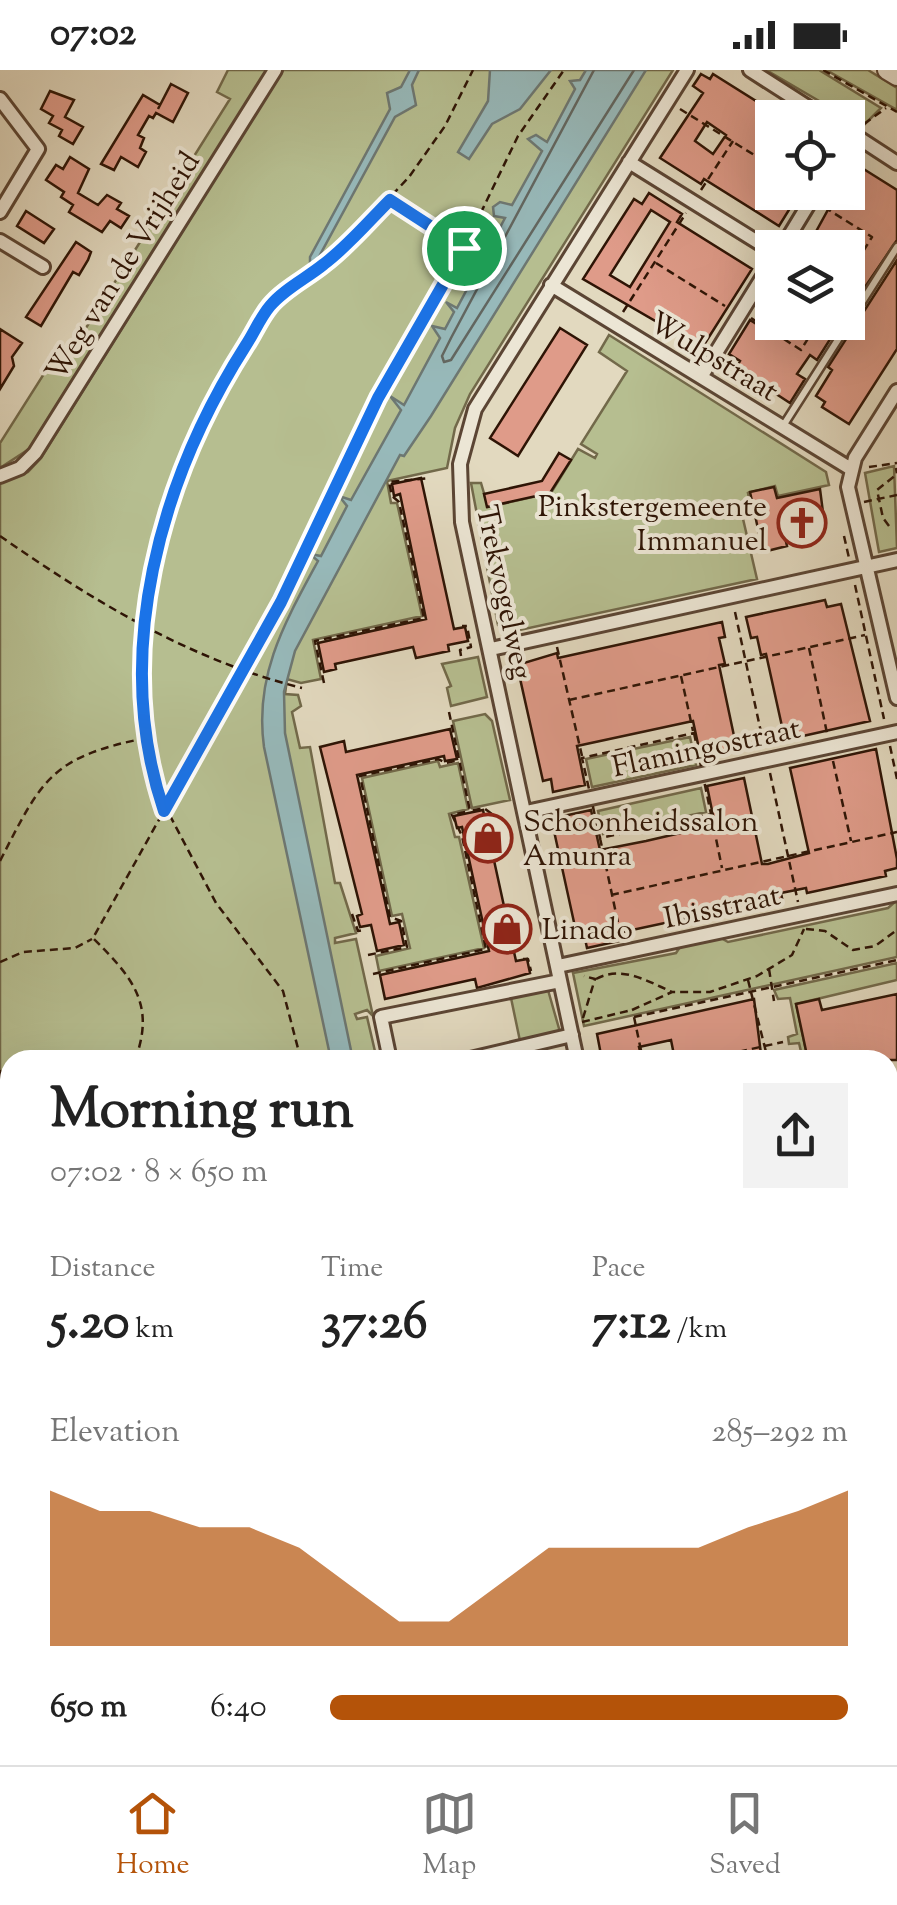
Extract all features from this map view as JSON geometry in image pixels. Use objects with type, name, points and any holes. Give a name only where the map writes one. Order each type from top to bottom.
[{"type":"street","name":"Weg van de Vrijheid","points":[[0,476],[20,468],[35,453],[276,70]]},
{"type":"street","name":"Trekvogelweg","points":[[575,1050],[560,981],[562,966],[462,522],[461,454],[475,410],[688,70]]},
{"type":"street","points":[[750,70],[797,100]]},
{"type":"street","points":[[887,70],[897,76]]},
{"type":"street","points":[[0,98],[38,150],[0,212]]},
{"type":"street","points":[[865,146],[897,163]]},
{"type":"street","points":[[630,162],[755,241]]},
{"type":"street","points":[[0,241],[43,267]]},
{"type":"street","name":"Wulpstraat","points":[[551,285],[851,469]]},
{"type":"street","points":[[701,376],[755,290]]},
{"type":"street","points":[[897,391],[851,469],[852,506],[897,698]]},
{"type":"street","points":[[490,648],[897,560]]},
{"type":"street","name":"Flamingostraat","points":[[526,812],[892,733]]},
{"type":"street","name":"Ibisstraat","points":[[562,966],[897,894]]},
{"type":"street","points":[[388,1050],[381,1018],[560,981]]},
{"type":"street","points":[[508,1050],[572,1035]]},
{"type":"lane","points":[[783,426],[897,247]]},
{"type":"path","points":[[299,1050],[284,991],[216,903],[164,811],[147,738],[141,682],[146,628],[173,488],[212,396],[271,304],[326,263],[390,200],[440,134],[473,70]]},
{"type":"path","points":[[0,962],[28,951],[78,947],[93,938],[281,602],[378,398],[464,248],[518,136],[564,70]]},
{"type":"path","points":[[822,70],[897,112]]},
{"type":"path","points":[[668,101],[755,155]]},
{"type":"path","points":[[865,124],[887,107]]},
{"type":"path","points":[[615,325],[733,141]]},
{"type":"path","points":[[390,200],[464,248]]},
{"type":"path","points":[[833,210],[861,230]]},
{"type":"path","points":[[655,262],[755,323]]},
{"type":"path","points":[[784,340],[801,350],[807,340]]},
{"type":"path","points":[[851,469],[897,466],[897,474],[878,486],[889,526]]},
{"type":"path","points":[[324,683],[315,641],[424,618],[399,502],[392,496],[389,482],[430,478]]},
{"type":"path","points":[[852,506],[897,495]]},
{"type":"path","points":[[843,530],[892,733],[897,779]]},
{"type":"path","points":[[0,536],[146,628],[241,673],[302,688]]},
{"type":"path","points":[[461,656],[460,650],[471,648],[467,626],[462,626]]},
{"type":"path","points":[[555,634],[624,953]]},
{"type":"path","points":[[569,700],[866,635]]},
{"type":"path","points":[[681,676],[723,870]]},
{"type":"path","points":[[449,712],[470,811]]},
{"type":"path","points":[[582,758],[694,733]]},
{"type":"path","points":[[0,861],[38,790],[56,770],[94,750],[147,738]]},
{"type":"path","points":[[368,955],[407,946],[401,921],[390,916],[360,776],[438,759],[446,763],[459,760]]},
{"type":"path","points":[[372,974],[486,949],[462,836],[452,815],[484,808],[492,814]]},
{"type":"path","points":[[600,838],[711,814]]},
{"type":"path","points":[[611,894],[897,832]]},
{"type":"path","points":[[352,914],[358,931],[363,930]]},
{"type":"path","points":[[595,979],[581,1022],[632,1010],[670,993],[748,980],[792,955],[804,929],[800,914]]},
{"type":"path","points":[[804,929],[826,931],[853,950],[875,946],[897,930]]},
{"type":"path","points":[[93,938],[125,970],[136,990],[146,1029],[139,1050]]},
{"type":"path","points":[[524,958],[528,959],[534,987]]},
{"type":"path","points":[[634,1017],[897,960]]},
{"type":"path","points":[[562,966],[595,979],[613,972],[626,973],[670,993]]},
{"type":"path","points":[[769,969],[774,1002]]},
{"type":"path","points":[[748,980],[767,1050]]},
{"type":"path","points":[[693,992],[694,1004]]},
{"type":"path","points":[[670,993],[671,1009]]},
{"type":"path","points":[[632,1010],[641,1050]]},
{"type":"path","points":[[747,1050],[783,1042]]},
{"type":"green space","points":[[228,70],[267,70],[29,449],[0,468],[0,443],[59,350],[69,355],[230,99],[217,92]]},
{"type":"green space","points":[[283,70],[673,70],[470,394],[455,428],[447,468],[387,481],[391,503],[397,503],[422,616],[313,640],[321,679],[301,683],[287,679],[285,694],[298,695],[301,706],[292,712],[300,748],[310,747],[335,883],[340,883],[356,933],[335,938],[335,943],[356,939],[373,1016],[367,1010],[355,1014],[357,1019],[367,1017],[375,1050],[0,1050],[0,483],[28,472],[41,458]]},
{"type":"green space","points":[[766,70],[819,70],[881,108],[865,124],[865,100],[817,100]]},
{"type":"green space","points":[[826,70],[868,70],[897,88],[897,110]]},
{"type":"green space","points":[[609,335],[826,472],[829,485],[778,496],[775,486],[748,493],[750,503],[740,506],[757,579],[506,633],[498,625],[471,483],[481,483],[488,507],[551,493],[578,449],[595,458],[597,454],[581,444],[627,371],[599,352]]},
{"type":"green space","points":[[894,466],[897,548],[879,552],[865,473]]},
{"type":"green space","points":[[478,657],[487,697],[451,706],[447,688],[451,686],[442,664]]},
{"type":"green space","points":[[485,714],[492,721],[510,800],[472,808],[453,721]]},
{"type":"green space","points":[[690,737],[696,765],[592,787],[586,759]]},
{"type":"green space","points":[[438,761],[440,767],[458,763],[468,809],[449,814],[455,837],[459,837],[484,948],[379,971],[376,956],[410,948],[402,914],[392,916],[362,778]]},
{"type":"green space","points":[[701,788],[706,812],[603,834],[598,811]]},
{"type":"green space","points":[[897,900],[897,957],[584,1026],[573,973],[676,953],[680,947],[721,938],[728,942],[888,908]]},
{"type":"green space","points":[[897,963],[897,980],[796,1004],[806,1050],[801,1050],[799,1043],[789,1044],[788,1037],[797,1034],[790,998],[778,999],[774,990]]},
{"type":"green space","points":[[548,990],[560,1032],[520,1041],[511,998]]},
{"type":"water","points":[[410,70],[419,70],[412,85],[416,105],[395,117],[315,264],[310,264],[310,257],[390,109],[387,93],[401,87]]},
{"type":"water","points":[[490,70],[551,70],[520,109],[492,124],[469,159],[458,152],[488,101]]},
{"type":"water","points":[[586,70],[646,70],[431,416],[404,456],[400,455],[295,651],[284,692],[285,733],[351,1050],[329,1050],[264,747],[262,721],[268,673],[284,628],[318,561],[310,554],[321,556],[347,506],[339,496],[351,500],[401,410],[390,396],[404,405],[440,338],[432,326],[445,329],[454,312],[446,302],[457,308],[483,259],[473,249],[486,254],[505,218],[494,216],[493,207],[500,202],[512,205],[542,151],[528,139],[536,135],[547,142],[575,89],[570,81],[580,80]]},
{"type":"building","points":[[701,74],[710,79],[713,74],[755,100],[755,210],[789,210],[779,226],[704,179],[701,184],[660,158],[703,93],[693,86]],"holes":[[[707,122],[726,135],[713,154],[695,141]]]},
{"type":"building","points":[[171,84],[188,93],[173,122],[156,113],[153,118],[149,116],[138,135],[144,138],[140,148],[146,152],[138,167],[121,157],[114,170],[101,164],[143,95],[160,105],[158,109]]},
{"type":"building","points":[[50,91],[74,100],[65,117],[83,127],[73,144],[59,136],[62,130],[49,123],[53,116],[41,109]]},
{"type":"building","points":[[70,157],[89,169],[78,193],[98,205],[107,195],[121,203],[117,209],[129,216],[121,228],[110,221],[102,232],[69,212],[73,205],[61,197],[64,192],[46,180],[56,165],[63,169]]},
{"type":"building","points":[[865,170],[897,190],[897,240],[865,287],[865,230],[817,230],[828,210],[865,210]]},
{"type":"building","points":[[649,193],[682,214],[677,222],[752,269],[702,348],[583,279],[634,199],[642,204]],"holes":[[[651,210],[670,222],[630,287],[610,275]]]},
{"type":"building","points":[[26,211],[54,229],[44,243],[17,226]]},
{"type":"building","points":[[76,242],[91,252],[88,260],[79,275],[73,272],[41,326],[26,317]]},
{"type":"building","points":[[897,260],[897,349],[849,424],[822,407],[825,402],[816,396],[845,340],[865,340],[865,310]]},
{"type":"building","points":[[750,320],[755,323],[755,340],[830,340],[817,360],[810,355],[797,374],[805,379],[790,403],[736,368],[740,361],[729,354]]},
{"type":"building","points":[[560,328],[587,345],[518,456],[490,438]]},
{"type":"building","points":[[0,329],[22,343],[0,389]]},
{"type":"building","points":[[559,453],[571,460],[550,493],[487,507],[484,494],[542,481]]},
{"type":"building","points":[[421,478],[454,629],[465,627],[468,641],[448,645],[449,651],[416,658],[413,647],[335,664],[336,669],[324,672],[318,643],[426,619],[400,494],[394,496],[392,484]]},
{"type":"building","points":[[774,487],[777,498],[820,489],[824,520],[783,529],[787,546],[763,552],[750,492]]},
{"type":"building","points":[[825,600],[827,607],[841,604],[870,721],[785,740],[766,654],[761,655],[757,637],[751,638],[746,617]]},
{"type":"building","points":[[722,622],[725,637],[719,638],[725,664],[719,665],[737,750],[701,758],[693,721],[577,746],[585,785],[553,792],[551,779],[543,781],[517,665],[557,653],[558,658]]},
{"type":"building","points":[[450,729],[457,759],[445,761],[444,756],[357,775],[390,924],[399,922],[404,945],[377,951],[371,925],[360,927],[357,916],[362,914],[320,747],[344,741],[346,752]]},
{"type":"building","points":[[876,749],[897,859],[897,868],[885,871],[886,876],[807,893],[806,888],[781,893],[782,898],[618,933],[619,941],[587,948],[584,934],[577,936],[554,831],[561,829],[559,817],[591,810],[600,850],[646,841],[715,825],[707,786],[744,778],[762,864],[768,864],[809,853],[790,768]]},
{"type":"building","points":[[483,810],[516,961],[527,959],[530,973],[477,988],[475,979],[385,999],[380,975],[489,951],[462,827],[457,828],[454,816]]},
{"type":"building","points":[[897,994],[897,1050],[806,1050],[796,1004],[819,999],[822,1010]]},
{"type":"building","points":[[754,999],[760,1050],[673,1050],[671,1040],[639,1047],[640,1050],[600,1050],[597,1034]]},
{"type":"place","name":"Pinkstergemeente Immanuel","points":[[802,523]]},
{"type":"place","name":"Schoonheidssalon Amunra","points":[[488,838]]},
{"type":"place","name":"Linado","points":[[507,929]]},
{"type":"route","points":[[390,200],[464,248],[440,296],[378,398],[281,602],[164,811],[152,769],[144,714],[141,682],[146,628],[160,537],[173,488],[212,396],[271,304],[326,263],[390,200]]}]
